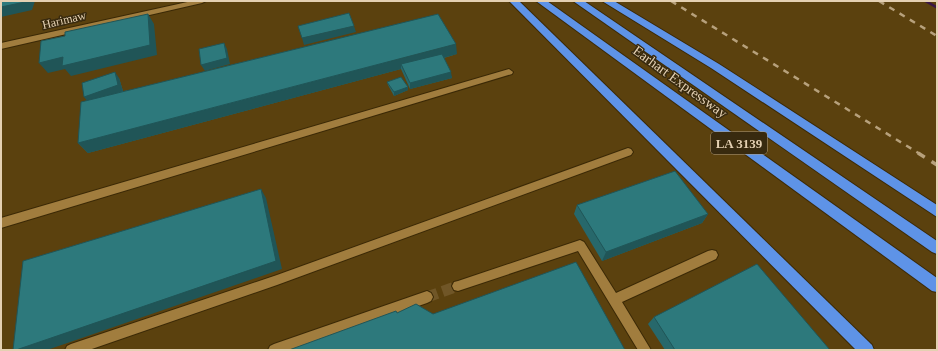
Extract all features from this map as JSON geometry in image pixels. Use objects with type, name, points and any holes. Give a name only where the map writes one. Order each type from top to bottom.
[{"type":"highway","points":[[514,1],[867,350]]},
{"type":"highway","name":"Earhart Expressway","points":[[541,1],[937,286]]},
{"type":"highway","name":"Earhart Expressway","points":[[578,1],[937,248]]},
{"type":"highway","points":[[607,1],[715,66],[937,212]]},
{"type":"street","name":"Harimaw","points":[[1,46],[202,1]]},
{"type":"street","points":[[1,223],[509,72]]},
{"type":"street","points":[[71,350],[277,280],[628,152]]},
{"type":"street","points":[[458,286],[580,245],[645,350]]},
{"type":"street","points":[[614,300],[712,255]]},
{"type":"street","points":[[274,350],[427,297]]},
{"type":"building","points":[[1,1],[26,1],[1,7]]},
{"type":"building","points":[[349,13],[354,26],[302,38],[298,26]]},
{"type":"building","points":[[148,14],[150,45],[62,66],[63,57],[39,63],[41,41],[65,36],[65,32]]},
{"type":"building","points":[[438,14],[456,44],[78,143],[81,102]]},
{"type":"building","points":[[224,43],[227,58],[201,65],[199,49]]},
{"type":"building","points":[[442,54],[451,72],[410,83],[401,64]]},
{"type":"building","points":[[115,72],[118,85],[84,97],[82,83]]},
{"type":"building","points":[[401,77],[408,87],[394,92],[387,82]]},
{"type":"building","points":[[675,171],[708,214],[606,252],[577,205]]},
{"type":"building","points":[[261,189],[276,261],[13,350],[23,261]]},
{"type":"building","points":[[576,262],[625,350],[289,350],[396,311],[397,313],[416,304],[433,314]]},
{"type":"building","points":[[757,264],[830,350],[675,350],[654,317]]},
{"type":"waterway","points":[[925,1],[937,8]]},
{"type":"tunnel","points":[[427,297],[458,286]]},
{"type":"railway","points":[[671,1],[920,154]]},
{"type":"railway","points":[[879,1],[937,36]]},
{"type":"railway","points":[[918,153],[937,165]]}]
